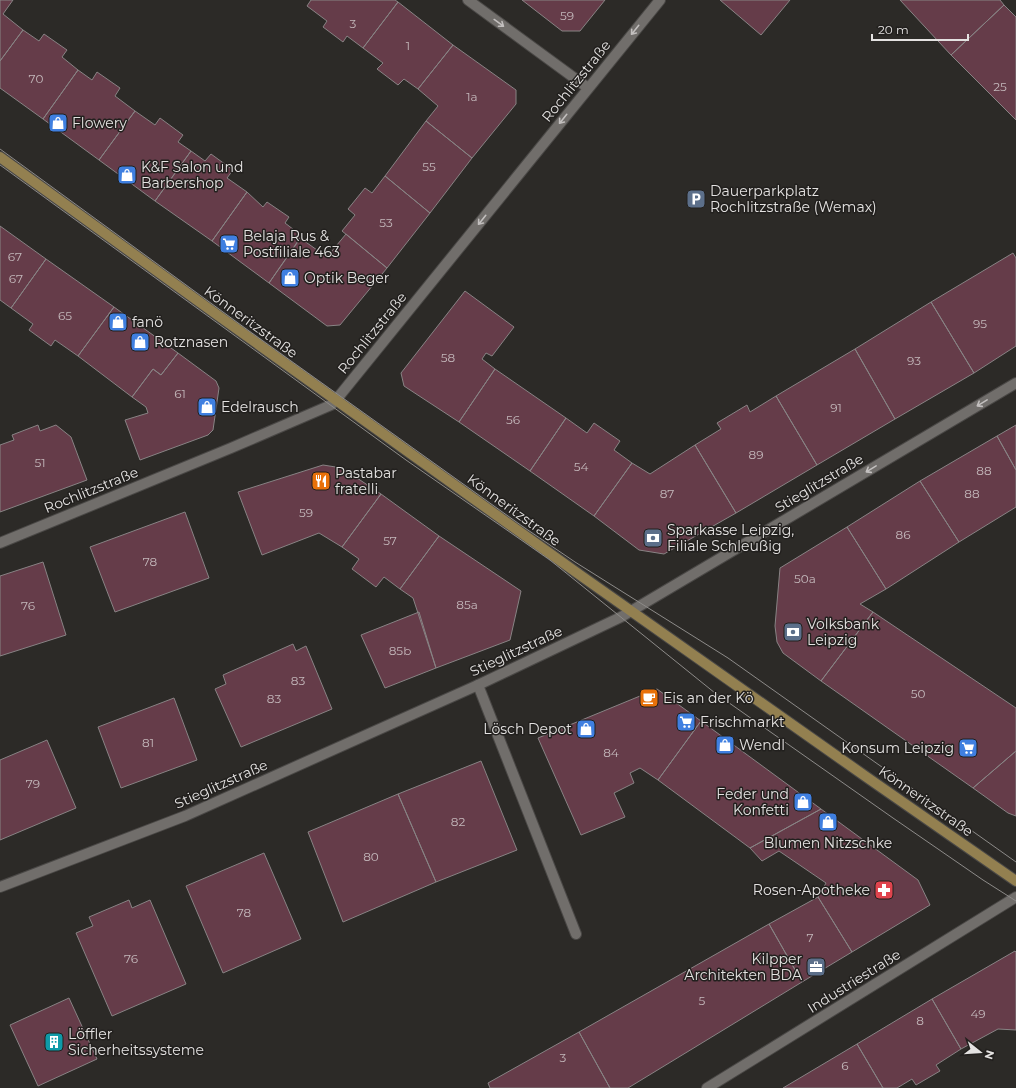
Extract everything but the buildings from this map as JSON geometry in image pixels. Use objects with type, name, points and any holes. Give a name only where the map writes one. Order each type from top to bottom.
[{"type":"main road","name":"Könneritzstraße","points":[[0,157],[216,314],[632,611],[1016,881]]},
{"type":"street","points":[[468,0],[588,88]]},
{"type":"street","name":"Rochlitzstraße","points":[[0,543],[231,448],[331,405],[660,0]]},
{"type":"street","name":"Stieglitzstraße","points":[[0,887],[185,816],[478,685],[632,611],[1016,383]]},
{"type":"street","points":[[478,685],[576,934]]},
{"type":"street","name":"Industriestraße","points":[[707,1088],[1016,897]]},
{"type":"tram line","points":[[0,149],[249,331],[522,526],[575,562],[728,658],[1016,862]]},
{"type":"tram line","points":[[0,165],[406,460],[550,560],[715,693],[893,818],[1016,901]]},
{"type":"place","name":"Flowery","points":[[58,123]]},
{"type":"place","name":"K&F Salon und Barbershop","points":[[127,175]]},
{"type":"place","name":"Dauerparkplatz Rochlitzstraße (Wemax)","points":[[696,199]]},
{"type":"place","name":"Belaja Rus & Postfiliale 463","points":[[229,244]]},
{"type":"place","name":"Optik Beger","points":[[290,278]]},
{"type":"place","name":"fanö","points":[[118,322]]},
{"type":"place","name":"Rotznasen","points":[[140,342]]},
{"type":"place","name":"Edelrausch","points":[[207,407]]},
{"type":"place","name":"Pastabar fratelli","points":[[321,481]]},
{"type":"place","name":"Sparkasse Leipzig, Filiale Schleußig","points":[[653,538]]},
{"type":"place","name":"Volksbank Leipzig","points":[[793,632]]},
{"type":"place","name":"Eis an der Kö","points":[[649,698]]},
{"type":"place","name":"Frischmarkt","points":[[686,722]]},
{"type":"place","name":"Lösch Depot","points":[[586,729]]},
{"type":"place","name":"Wendl","points":[[725,745]]},
{"type":"place","name":"Konsum Leipzig","points":[[968,748]]},
{"type":"place","name":"Feder und Konfetti","points":[[803,802]]},
{"type":"place","name":"Blumen Nitzschke","points":[[828,822]]},
{"type":"place","name":"Rosen-Apotheke","points":[[884,890]]},
{"type":"place","name":"Kilpper Architekten BDA","points":[[816,967]]},
{"type":"place","name":"Löffler Sicherheitssysteme","points":[[54,1042]]}]
